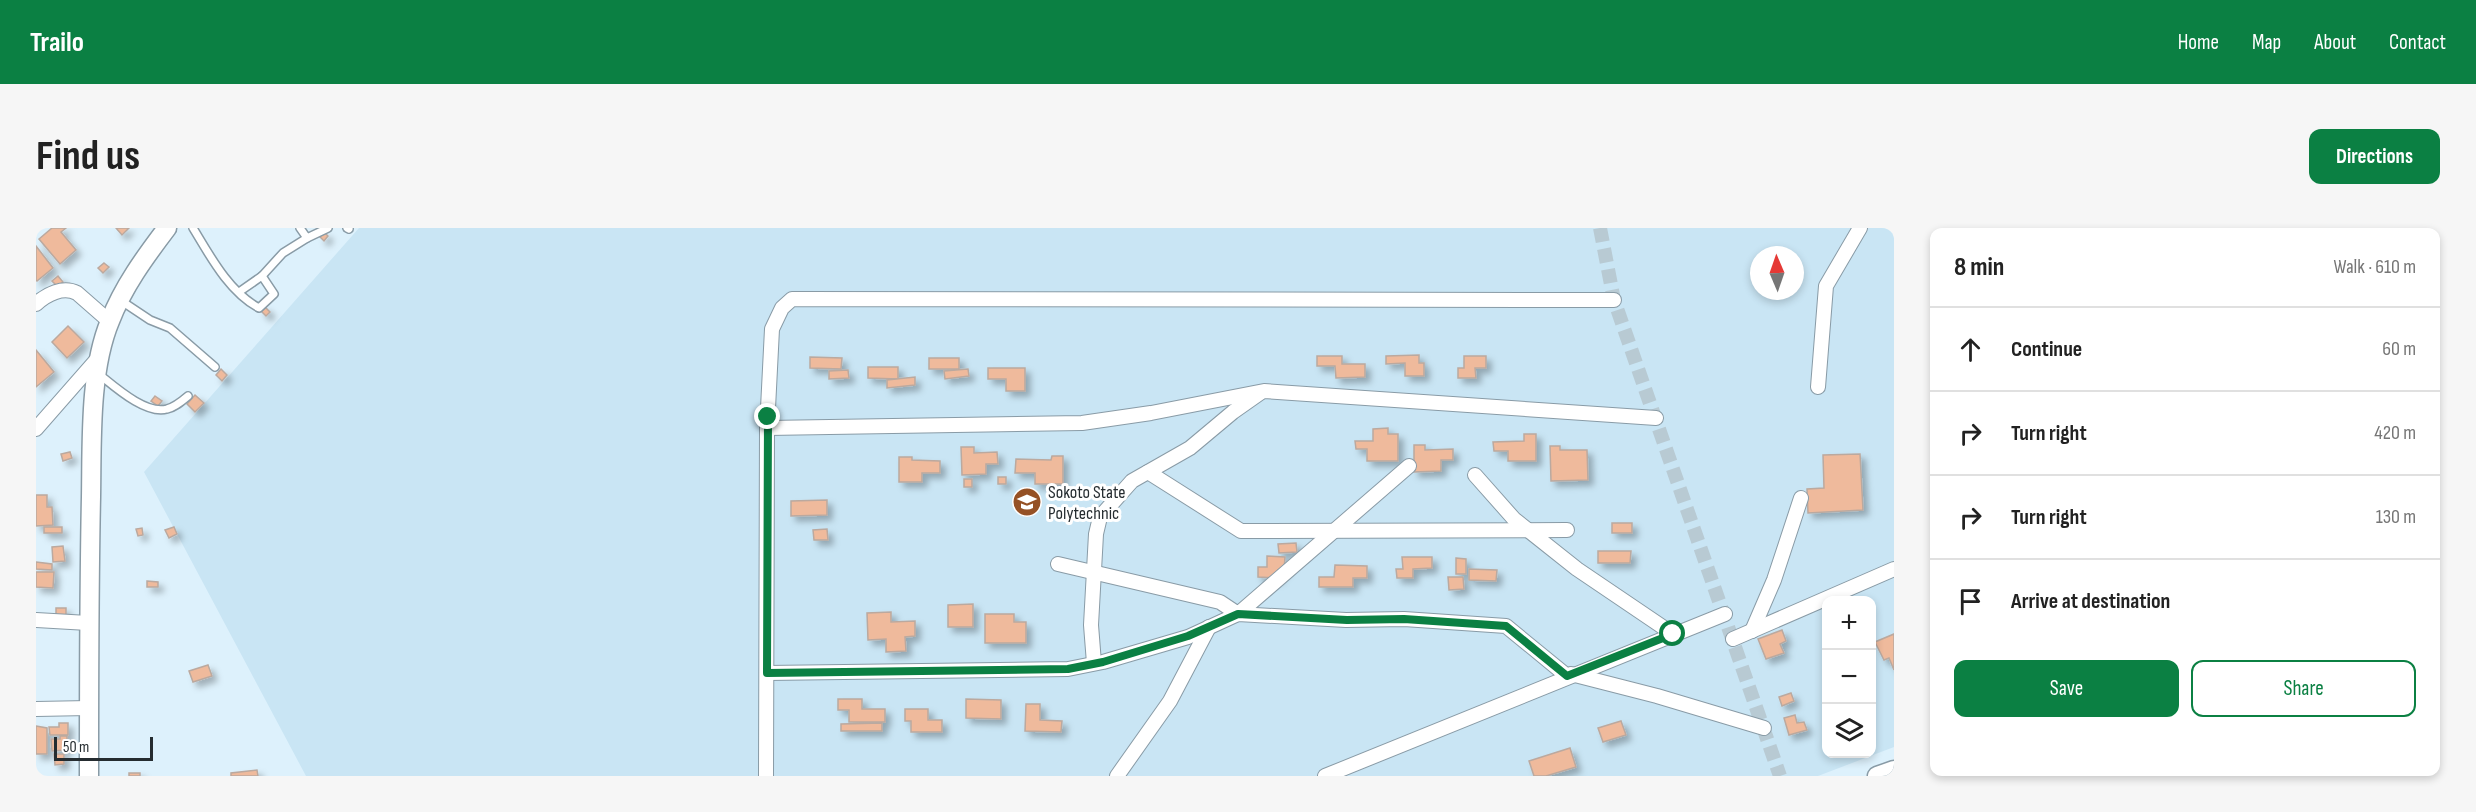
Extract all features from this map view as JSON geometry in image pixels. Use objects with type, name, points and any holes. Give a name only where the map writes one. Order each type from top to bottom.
[{"type":"street","points":[[89,776],[88,623],[92,427],[98,365],[109,321],[139,265],[167,228]]},
{"type":"street","points":[[1818,387],[1826,286],[1860,228]]},
{"type":"street","points":[[36,304],[61,290],[71,290],[109,321]]},
{"type":"street","points":[[766,776],[767,428],[772,329],[782,308],[792,299],[1614,300]]},
{"type":"street","points":[[36,429],[98,365]]},
{"type":"street","points":[[767,428],[1082,423],[1151,413],[1264,391],[1656,418]]},
{"type":"street","points":[[1094,663],[1091,626],[1096,534],[1100,517],[1132,481],[1190,448],[1233,412],[1264,391]]},
{"type":"street","points":[[767,673],[1068,669],[1103,662],[1188,636],[1238,614],[1409,466]]},
{"type":"street","points":[[1148,472],[1241,531],[1567,530]]},
{"type":"street","points":[[1475,475],[1514,519],[1527,530],[1578,569],[1673,634]]},
{"type":"street","points":[[1752,631],[1774,580],[1801,498]]},
{"type":"street","points":[[1058,564],[1220,602],[1238,614],[1347,620],[1404,619],[1506,626],[1569,675],[1658,696],[1764,728]]},
{"type":"street","points":[[1733,639],[1894,569]]},
{"type":"street","points":[[1325,776],[1569,675],[1725,614]]},
{"type":"street","points":[[36,620],[88,623]]},
{"type":"street","points":[[1117,776],[1170,701],[1209,627]]},
{"type":"street","points":[[36,709],[89,708]]},
{"type":"street","points":[[1877,776],[1894,770]]},
{"type":"lane","points":[[193,228],[229,282],[259,308],[274,294],[262,276]]},
{"type":"lane","points":[[300,228],[307,238]]},
{"type":"lane","points":[[239,292],[262,276],[283,253],[328,228]]},
{"type":"lane","points":[[120,300],[150,320],[170,328],[215,367]]},
{"type":"lane","points":[[98,365],[128,397],[149,407],[165,410],[178,405],[188,396]]},
{"type":"shaded area","name":"Sokoto State Polytechnic","points":[[359,228],[1894,228],[1894,747],[1876,754],[1876,596],[1822,596],[1822,758],[1865,758],[1818,776],[306,776],[144,472]]},
{"type":"building","points":[[52,228],[66,228],[61,232],[76,250],[60,264],[39,239]]},
{"type":"building","points":[[116,228],[129,228],[122,235]]},
{"type":"building","points":[[324,232],[328,236],[324,241],[320,237]]},
{"type":"building","points":[[36,246],[53,268],[37,281],[36,280]]},
{"type":"building","points":[[104,263],[109,267],[103,273],[98,268]]},
{"type":"building","points":[[58,276],[63,282],[57,286],[52,281]]},
{"type":"building","points":[[264,306],[270,312],[266,316],[260,310]]},
{"type":"building","points":[[68,326],[84,342],[67,358],[52,342]]},
{"type":"building","points":[[36,350],[54,372],[36,387]]},
{"type":"building","points":[[1419,355],[1419,363],[1424,363],[1424,376],[1405,376],[1405,363],[1386,364],[1386,356]]},
{"type":"building","points":[[1317,356],[1342,356],[1342,364],[1365,364],[1365,377],[1336,378],[1335,366],[1317,366]]},
{"type":"building","points":[[1464,356],[1486,356],[1486,368],[1475,368],[1476,378],[1458,378],[1458,368],[1464,368]]},
{"type":"building","points":[[810,357],[842,358],[841,369],[810,368]]},
{"type":"building","points":[[929,358],[959,358],[959,369],[929,369]]},
{"type":"building","points":[[868,367],[898,367],[898,379],[868,378]]},
{"type":"building","points":[[988,368],[1025,368],[1025,391],[1006,391],[1006,379],[988,379]]},
{"type":"building","points":[[221,369],[227,375],[222,381],[216,375]]},
{"type":"building","points":[[968,369],[969,376],[945,379],[944,371]]},
{"type":"building","points":[[848,370],[849,378],[829,379],[829,371]]},
{"type":"building","points":[[915,377],[915,385],[887,388],[887,380]]},
{"type":"building","points":[[195,395],[204,403],[195,412],[187,404]]},
{"type":"building","points":[[155,396],[162,401],[158,406],[151,401]]},
{"type":"building","points":[[1388,428],[1388,434],[1398,434],[1398,461],[1367,461],[1367,449],[1356,449],[1355,441],[1373,441],[1373,429]]},
{"type":"building","points":[[1524,434],[1536,434],[1536,461],[1508,461],[1508,451],[1494,451],[1493,442],[1524,441]]},
{"type":"building","points":[[1414,445],[1425,445],[1425,450],[1453,449],[1453,460],[1441,460],[1441,471],[1414,472]]},
{"type":"building","points":[[1550,446],[1560,446],[1560,450],[1587,450],[1588,480],[1551,481]]},
{"type":"building","points":[[961,447],[974,447],[974,453],[997,452],[998,464],[986,464],[986,474],[962,475]]},
{"type":"building","points":[[70,452],[72,458],[63,461],[61,454]]},
{"type":"building","points":[[1860,454],[1863,510],[1808,513],[1807,489],[1824,488],[1823,455]]},
{"type":"building","points":[[1052,456],[1063,456],[1063,484],[1035,484],[1035,473],[1015,473],[1016,459],[1051,460]]},
{"type":"building","points":[[899,457],[940,461],[940,473],[922,473],[922,482],[899,482]]},
{"type":"building","points":[[998,477],[1006,477],[1006,484],[998,484]]},
{"type":"building","points":[[964,479],[972,479],[972,487],[964,487]]},
{"type":"building","points":[[36,495],[47,495],[47,507],[52,507],[53,525],[36,526]]},
{"type":"building","points":[[827,500],[827,515],[791,516],[791,501]]},
{"type":"building","points":[[1612,523],[1632,523],[1632,533],[1612,533]]},
{"type":"building","points":[[44,527],[62,527],[62,533],[44,533]]},
{"type":"building","points":[[174,527],[177,534],[169,538],[165,530]]},
{"type":"building","points":[[142,528],[143,535],[138,536],[136,529]]},
{"type":"building","points":[[827,529],[828,540],[814,540],[813,530]]},
{"type":"building","points":[[1296,543],[1297,552],[1279,553],[1278,544]]},
{"type":"building","points":[[63,546],[65,561],[53,562],[52,547]]},
{"type":"building","points":[[1598,551],[1631,551],[1630,563],[1598,563]]},
{"type":"building","points":[[1267,556],[1285,557],[1284,570],[1278,570],[1278,578],[1258,577],[1258,567],[1267,567]]},
{"type":"building","points":[[1402,557],[1432,557],[1432,568],[1413,569],[1413,578],[1397,578],[1396,569],[1403,569]]},
{"type":"building","points":[[1456,558],[1466,559],[1466,574],[1456,574]]},
{"type":"building","points":[[36,562],[52,564],[52,570],[36,569]]},
{"type":"building","points":[[1335,565],[1367,566],[1367,578],[1353,578],[1353,587],[1319,587],[1319,577],[1334,577]]},
{"type":"building","points":[[1469,569],[1497,570],[1496,581],[1469,580]]},
{"type":"building","points":[[36,572],[54,572],[53,588],[36,587]]},
{"type":"building","points":[[1448,577],[1463,577],[1464,589],[1449,590]]},
{"type":"building","points":[[147,581],[158,582],[158,587],[147,587]]},
{"type":"building","points":[[973,604],[973,627],[948,627],[948,605]]},
{"type":"building","points":[[56,608],[66,608],[66,616],[56,616]]},
{"type":"building","points":[[891,612],[891,622],[915,621],[915,636],[905,637],[906,651],[886,652],[886,639],[868,640],[867,613]]},
{"type":"building","points":[[985,614],[1014,614],[1014,622],[1026,622],[1026,643],[985,643]]},
{"type":"building","points":[[1782,630],[1786,641],[1780,644],[1784,653],[1766,659],[1758,639]]},
{"type":"building","points":[[1894,634],[1894,670],[1889,658],[1884,660],[1876,642]]},
{"type":"building","points":[[208,665],[212,676],[193,682],[189,671]]},
{"type":"building","points":[[1791,693],[1794,701],[1782,706],[1779,697]]},
{"type":"building","points":[[838,699],[862,699],[862,709],[885,709],[885,722],[849,722],[849,710],[838,710]]},
{"type":"building","points":[[966,699],[1001,700],[1001,719],[966,718]]},
{"type":"building","points":[[1026,704],[1040,704],[1040,720],[1062,721],[1061,732],[1025,731]]},
{"type":"building","points":[[905,709],[928,709],[928,720],[942,720],[942,732],[911,732],[911,721],[905,721]]},
{"type":"building","points":[[1795,715],[1797,723],[1804,722],[1807,730],[1789,735],[1784,718]]},
{"type":"building","points":[[1621,721],[1626,735],[1603,742],[1598,728]]},
{"type":"building","points":[[59,723],[68,723],[68,735],[50,735],[49,727],[59,727]]},
{"type":"building","points":[[882,723],[882,731],[841,731],[841,724]]},
{"type":"building","points":[[36,726],[47,728],[47,754],[36,754]]},
{"type":"building","points":[[60,736],[67,736],[67,750],[52,751],[51,739],[60,739]]},
{"type":"building","points":[[1570,748],[1576,767],[1546,776],[1534,776],[1529,761]]},
{"type":"building","points":[[54,754],[64,754],[64,764],[55,765]]},
{"type":"building","points":[[257,770],[258,776],[231,776],[231,773]]},
{"type":"building","points":[[129,773],[140,773],[140,776],[129,776]]},
{"type":"tunnel","points":[[1600,228],[1614,300],[1780,776]]},
{"type":"place","name":"Sokoto State Polytechnic","points":[[1027,502]]},
{"type":"route","points":[[768,417],[767,673],[1068,669],[1103,662],[1188,636],[1238,614],[1267,618],[1404,619],[1506,626],[1567,676],[1673,634]]}]
